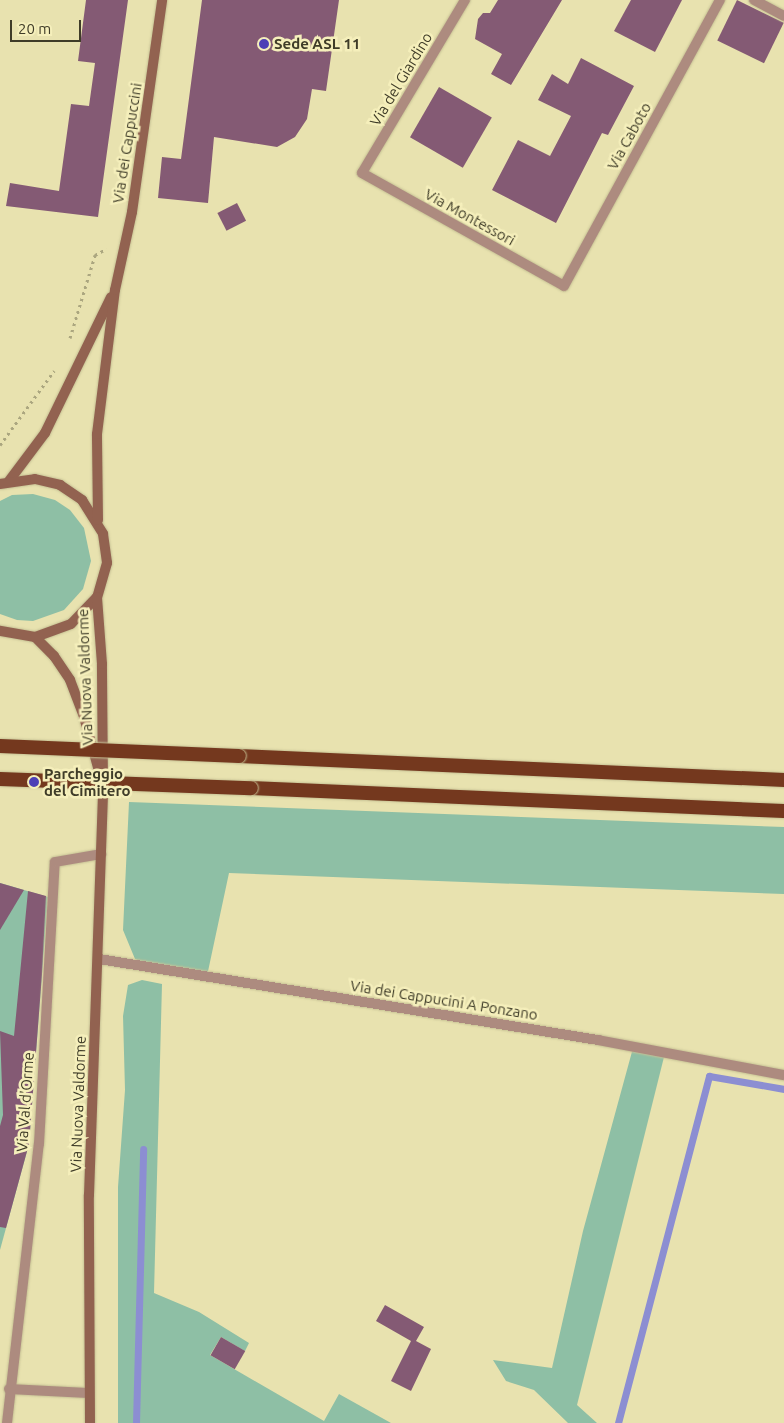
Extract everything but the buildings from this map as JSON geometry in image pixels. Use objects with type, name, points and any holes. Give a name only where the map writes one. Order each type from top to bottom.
[{"type":"highway","points":[[0,746],[784,780]]},
{"type":"highway","points":[[0,779],[784,810]]},
{"type":"main road","name":"Via dei Cappuccini","points":[[0,631],[35,637],[71,624],[97,597],[107,563],[103,534],[98,520],[97,434],[115,290],[127,235],[162,0]]},
{"type":"main road","name":"Via dei Cappuccini","points":[[4,482],[45,433],[115,290]]},
{"type":"main road","name":"Via dei Cappuccini","points":[[4,482],[35,479],[60,485],[82,500],[98,520]]},
{"type":"main road","name":"Via Nuova Valdorme","points":[[90,1423],[88,1393],[89,1195],[99,959],[103,787],[102,664],[97,597]]},
{"type":"main road","name":"Via Nuova Valdorme","points":[[35,637],[54,656],[70,680],[84,717],[103,787]]},
{"type":"street","name":"Via del Giardino","points":[[362,173],[465,0]]},
{"type":"street","name":"Via Caboto","points":[[564,286],[720,0]]},
{"type":"street","points":[[754,0],[784,16]]},
{"type":"street","name":"Via Montessori","points":[[362,173],[564,286]]},
{"type":"street","name":"Via Val d'Orme","points":[[6,1423],[38,1144],[55,862],[101,854]]},
{"type":"street","name":"Via dei Cappucini A Ponzano","points":[[99,959],[598,1040],[784,1074]]},
{"type":"street","points":[[9,1389],[88,1393]]},
{"type":"path","points":[[69,341],[96,255],[127,235]]},
{"type":"path","points":[[0,445],[56,368]]},
{"type":"green space","points":[[33,494],[55,500],[70,510],[84,528],[91,561],[83,589],[64,610],[33,621],[17,620],[0,614],[0,501],[12,495]]},
{"type":"green space","points":[[129,802],[784,827],[784,894],[229,873],[207,976],[162,969],[135,959],[123,930]]},
{"type":"green space","points":[[0,883],[48,897],[29,1144],[0,1250]]},
{"type":"green space","points":[[142,980],[162,984],[154,1293],[199,1312],[249,1343],[245,1351],[221,1337],[210,1355],[324,1421],[339,1394],[391,1423],[118,1423],[118,1187],[125,1090],[123,1016],[128,985]]},
{"type":"green space","points":[[633,1048],[665,1053],[577,1405],[597,1423],[568,1423],[534,1390],[506,1381],[493,1360],[552,1368],[583,1231]]},
{"type":"waterway","points":[[618,1423],[709,1076],[784,1089]]},
{"type":"waterway","points":[[136,1423],[143,1149]]},
{"type":"place","name":"Sede ASL 11","points":[[264,44]]},
{"type":"place","name":"Parcheggio del Cimitero","points":[[34,782]]}]
